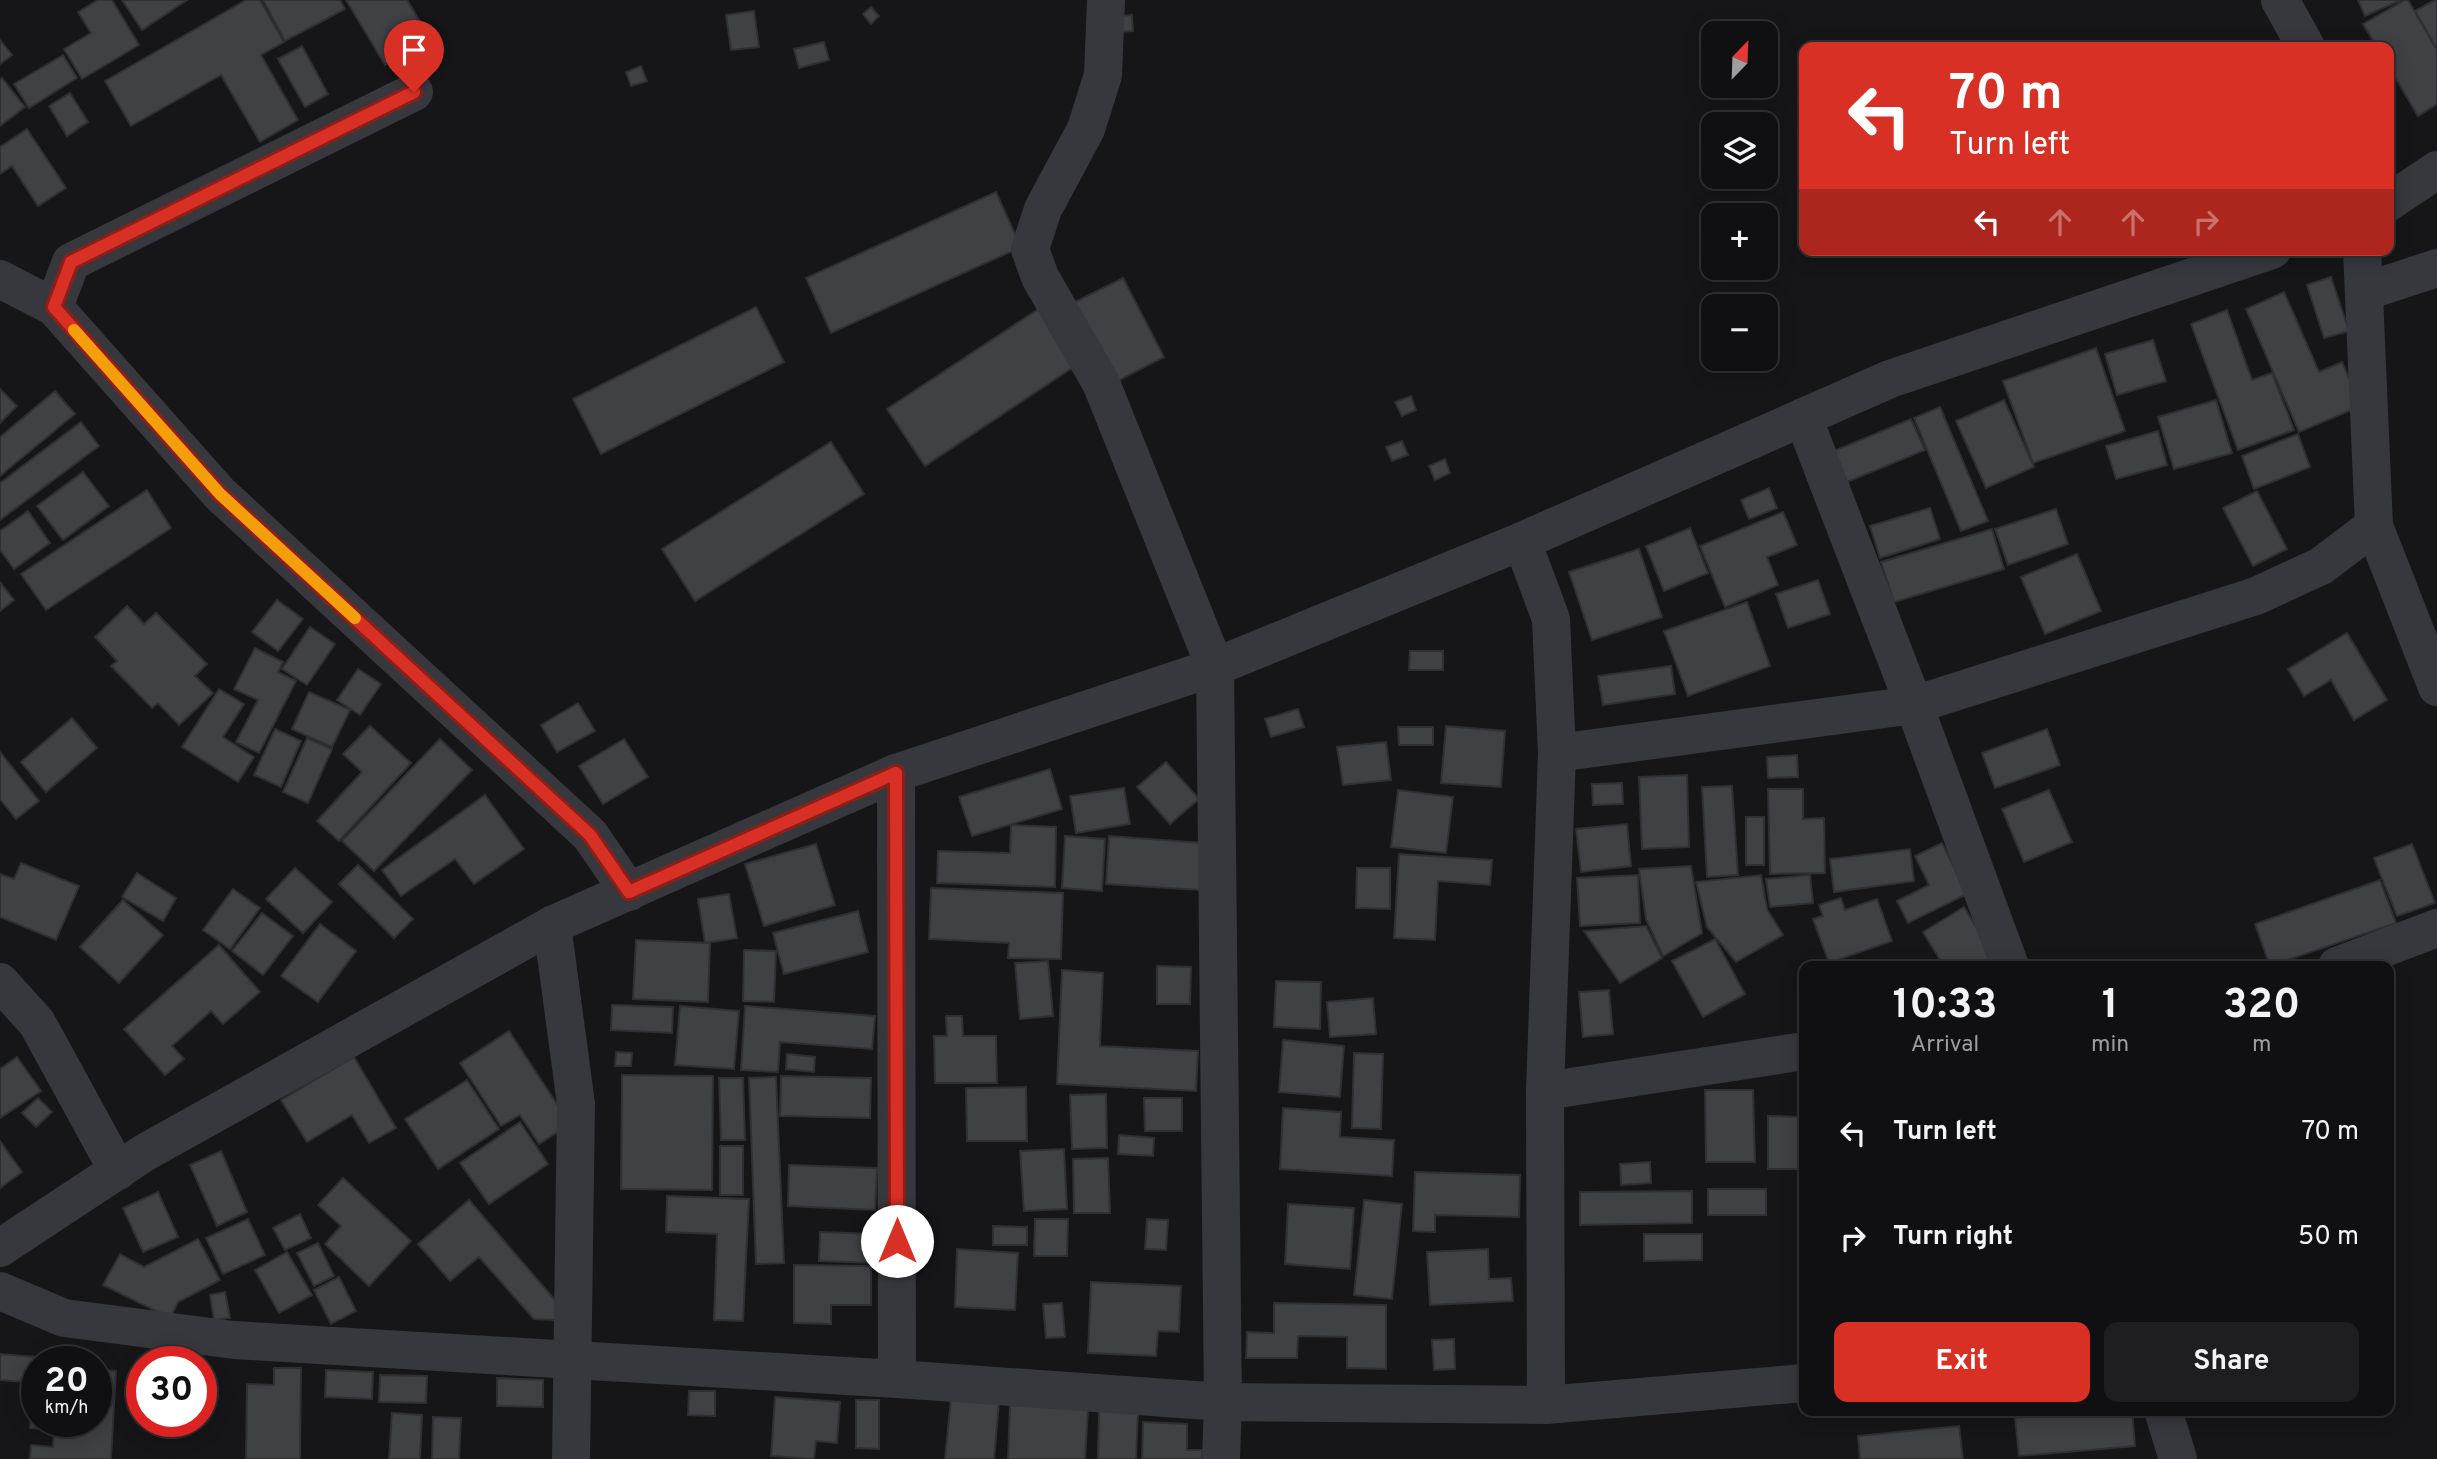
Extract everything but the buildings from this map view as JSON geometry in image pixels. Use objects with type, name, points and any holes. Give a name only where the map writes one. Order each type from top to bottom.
[{"type":"street","points":[[1107,0],[1103,75],[1086,130],[1043,209],[1030,248],[1040,277],[1101,383],[1215,667],[1223,1402],[1221,1459]]},
{"type":"street","points":[[2280,0],[2303,42]]},
{"type":"street","points":[[54,307],[71,262],[414,92]]},
{"type":"street","points":[[2394,199],[2437,170]]},
{"type":"street","points":[[0,1248],[144,1153],[552,925],[896,773],[1215,667],[1522,541],[1890,379],[2254,256]]},
{"type":"street","points":[[2362,256],[2374,526],[2424,614],[2437,687]]},
{"type":"street","points":[[2364,292],[2437,268]]},
{"type":"street","points":[[0,279],[54,307],[220,494],[590,835],[629,892]]},
{"type":"street","points":[[1803,417],[1914,705],[2008,961]]},
{"type":"street","points":[[1557,754],[1914,705],[2256,596],[2321,566],[2374,526]]},
{"type":"street","points":[[1522,541],[1551,619],[1557,754],[1545,1091],[1546,1405]]},
{"type":"street","points":[[896,773],[897,1379]]},
{"type":"street","points":[[552,925],[576,1104],[571,1459]]},
{"type":"street","points":[[2350,961],[2437,928]]},
{"type":"street","points":[[0,982],[37,1023],[118,1171]]},
{"type":"street","points":[[1545,1091],[1799,1052]]},
{"type":"street","points":[[0,1291],[64,1318],[234,1340],[897,1379],[1223,1402],[1546,1405],[1799,1383]]},
{"type":"street","points":[[2165,1416],[2178,1459]]},
{"type":"slow traffic","points":[[74,330],[220,494],[355,618]]},
{"type":"route","points":[[414,92],[71,262],[54,307],[220,494],[590,835],[629,892],[896,773],[897,1241]]}]
